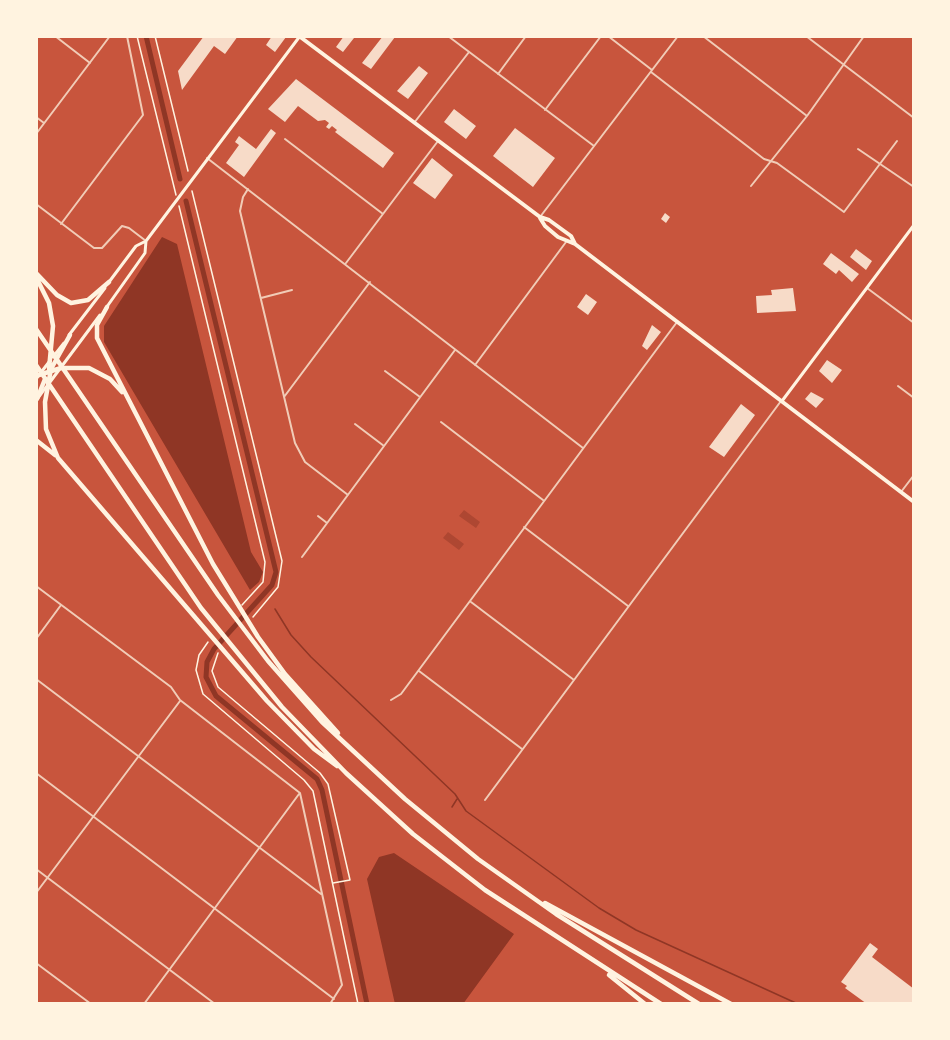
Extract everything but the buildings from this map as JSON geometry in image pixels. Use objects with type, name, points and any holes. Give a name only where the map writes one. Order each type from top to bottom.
[{"type":"highway","points":[[36,275],[57,295],[71,303],[88,300],[109,282]]},
{"type":"highway","points":[[36,275],[45,293],[51,314],[51,359],[47,385],[46,429],[58,458]]},
{"type":"highway","points":[[107,307],[97,325],[97,339],[226,587],[285,674],[349,747]]},
{"type":"highway","points":[[36,329],[218,595],[253,642],[322,722],[433,824],[524,892],[699,1004]]},
{"type":"highway","points":[[37,400],[49,368],[70,335]]},
{"type":"highway","points":[[37,375],[67,359]]},
{"type":"highway","points":[[36,365],[201,608],[282,707],[346,773],[406,828],[471,879],[593,962],[661,1004]]},
{"type":"highway","points":[[49,368],[79,367],[96,371],[110,379],[127,399]]},
{"type":"highway","points":[[36,440],[58,458],[234,664],[314,749],[346,773]]},
{"type":"highway","points":[[524,892],[731,1004]]},
{"type":"highway","points":[[593,962],[645,1004]]},
{"type":"main road","points":[[51,359],[136,246],[146,241],[300,36],[540,218],[545,226],[566,242],[575,244],[914,502]]},
{"type":"main road","points":[[540,218],[549,220],[571,236],[575,244]]},
{"type":"main road","points":[[781,402],[914,225]]},
{"type":"main road","points":[[37,400],[145,253],[146,241]]},
{"type":"street","points":[[55,36],[90,63]]},
{"type":"street","points":[[36,134],[110,36]]},
{"type":"street","points":[[61,224],[143,115],[127,36]]},
{"type":"street","points":[[498,74],[526,36]]},
{"type":"street","points":[[546,110],[600,36]]},
{"type":"street","points":[[608,36],[770,161],[777,163],[844,212],[897,141]]},
{"type":"street","points":[[540,218],[678,36]]},
{"type":"street","points":[[703,36],[807,116]]},
{"type":"street","points":[[806,36],[914,118]]},
{"type":"street","points":[[751,186],[807,116],[864,36]]},
{"type":"street","points":[[450,37],[595,146]]},
{"type":"street","points":[[414,123],[469,52]]},
{"type":"street","points":[[36,117],[44,123]]},
{"type":"street","points":[[285,139],[383,214]]},
{"type":"street","points":[[346,263],[438,141]]},
{"type":"street","points":[[858,149],[914,187]]},
{"type":"street","points":[[207,158],[583,448]]},
{"type":"street","points":[[248,189],[241,201],[240,211],[295,443],[305,462],[348,495]]},
{"type":"street","points":[[36,204],[94,248],[102,248],[122,226],[129,228],[146,241]]},
{"type":"street","points":[[475,365],[571,236]]},
{"type":"street","points":[[284,397],[370,282]]},
{"type":"street","points":[[867,288],[914,324]]},
{"type":"street","points":[[261,298],[292,290]]},
{"type":"street","points":[[391,700],[401,694],[677,322]]},
{"type":"street","points":[[302,557],[455,350]]},
{"type":"street","points":[[385,371],[420,397]]},
{"type":"street","points":[[898,386],[914,398]]},
{"type":"street","points":[[485,800],[781,402]]},
{"type":"street","points":[[441,422],[544,501]]},
{"type":"street","points":[[355,424],[384,446]]},
{"type":"street","points":[[901,492],[914,475]]},
{"type":"street","points":[[318,516],[327,523]]},
{"type":"street","points":[[524,527],[628,606]]},
{"type":"street","points":[[36,586],[171,687],[180,700],[300,793],[341,989],[330,1004]]},
{"type":"street","points":[[470,602],[574,680]]},
{"type":"street","points":[[36,639],[61,605]]},
{"type":"street","points":[[418,670],[522,749]]},
{"type":"street","points":[[36,680],[322,895]]},
{"type":"street","points":[[36,893],[180,700]]},
{"type":"street","points":[[36,773],[334,999]]},
{"type":"street","points":[[144,1004],[300,793]]},
{"type":"street","points":[[36,869],[215,1004]]},
{"type":"street","points":[[36,963],[91,1004]]},
{"type":"path","points":[[137,36],[174,189]]},
{"type":"path","points":[[155,36],[188,171]]},
{"type":"path","points":[[192,191],[282,561],[278,587],[250,620]]},
{"type":"path","points":[[180,208],[265,562],[262,582],[242,606]]},
{"type":"path","points":[[208,642],[199,655],[196,670],[203,694],[311,787],[358,1004]]},
{"type":"path","points":[[218,654],[212,671],[218,687],[324,778],[329,789],[350,880],[332,884]]},
{"type":"shaded area","points":[[162,237],[177,244],[251,552],[263,572],[259,582],[250,590],[104,342],[104,326]]},
{"type":"shaded area","points":[[464,510],[480,522],[476,528],[459,516]]},
{"type":"shaded area","points":[[448,532],[464,544],[459,550],[443,538]]},
{"type":"shaded area","points":[[394,853],[514,934],[463,1004],[395,1004],[367,879],[379,857]]},
{"type":"waterway","points":[[146,36],[180,179]]},
{"type":"waterway","points":[[186,201],[276,572],[272,585],[214,649],[207,662],[206,677],[216,696],[317,779],[322,790],[367,1004]]},
{"type":"waterway","points":[[275,609],[291,635],[311,657],[455,794],[466,811],[599,908],[636,930],[798,1004]]},
{"type":"waterway","points":[[452,807],[457,799]]}]
